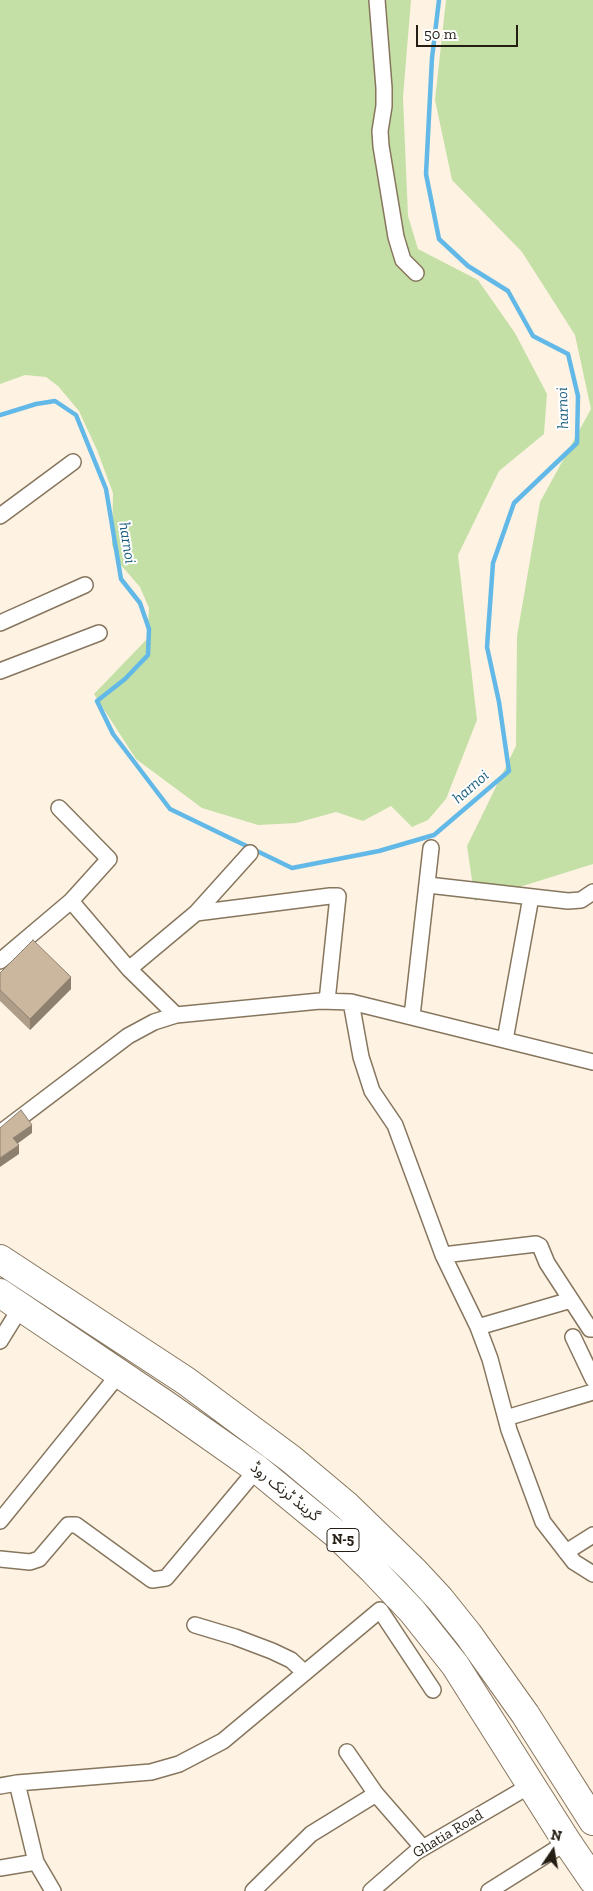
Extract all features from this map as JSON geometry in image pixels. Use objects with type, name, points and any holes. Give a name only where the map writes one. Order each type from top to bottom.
[{"type":"highway","name":"گرینڈ ٹرنک روڈ","points":[[0,1259],[186,1381],[291,1459],[347,1506],[414,1571],[440,1599],[468,1634],[525,1714],[593,1820]]},
{"type":"highway","name":"گرینڈ ٹرنک روڈ","points":[[10,1300],[258,1469],[336,1534],[373,1570],[412,1611],[455,1665],[593,1880]]},
{"type":"street","points":[[377,0],[384,88],[384,106],[380,131],[381,146],[396,237],[403,260],[416,273]]},
{"type":"street","points":[[0,516],[73,462]]},
{"type":"street","points":[[0,623],[85,585]]},
{"type":"street","points":[[0,671],[99,633]]},
{"type":"street","points":[[0,961],[71,901],[109,859],[59,808]]},
{"type":"street","points":[[412,1016],[431,848]]},
{"type":"street","points":[[129,969],[196,913],[250,853]]},
{"type":"street","points":[[428,884],[568,901],[581,900],[593,892]]},
{"type":"street","points":[[196,913],[338,896],[327,1001]]},
{"type":"street","points":[[505,1040],[532,897]]},
{"type":"street","points":[[71,901],[129,969],[176,1015]]},
{"type":"street","points":[[0,1133],[128,1036],[154,1022],[176,1015],[226,1009],[327,1001],[351,1002],[593,1062]]},
{"type":"street","points":[[351,1002],[361,1057],[372,1092],[395,1125],[443,1255],[478,1327],[490,1359],[506,1418],[527,1482],[543,1522],[574,1562],[593,1574]]},
{"type":"street","points":[[443,1255],[536,1244],[540,1246],[547,1263],[590,1329],[593,1329]]},
{"type":"street","points":[[0,1341],[10,1300]]},
{"type":"street","points":[[478,1327],[571,1300]]},
{"type":"street","points":[[573,1337],[593,1379]]},
{"type":"street","points":[[0,1521],[119,1374]]},
{"type":"street","points":[[506,1418],[593,1392]]},
{"type":"street","points":[[0,1559],[30,1562],[39,1559],[68,1525],[76,1525],[152,1580],[166,1578],[258,1469]]},
{"type":"street","points":[[566,1552],[593,1535]]},
{"type":"street","points":[[0,1786],[17,1782],[151,1772],[179,1764],[223,1741],[380,1610],[433,1690]]},
{"type":"street","points":[[196,1625],[272,1651],[291,1660],[305,1673]]},
{"type":"street","points":[[347,1752],[376,1794],[423,1848]]},
{"type":"street","points":[[17,1782],[36,1862],[53,1891]]},
{"type":"street","name":"Ghatia Road","points":[[371,1891],[396,1868],[423,1848],[531,1785]]},
{"type":"street","points":[[252,1891],[311,1834],[376,1794]]},
{"type":"street","points":[[489,1891],[567,1842]]},
{"type":"street","points":[[0,1868],[36,1862]]},
{"type":"green space","points":[[0,0],[411,0],[403,97],[408,216],[418,249],[478,280],[515,333],[547,394],[544,434],[499,471],[458,555],[477,720],[446,799],[428,820],[412,827],[391,806],[363,821],[336,812],[296,823],[258,825],[202,808],[136,759],[94,694],[147,639],[149,608],[140,587],[120,564],[112,545],[113,493],[97,450],[79,411],[58,386],[46,377],[25,375],[0,384]]},
{"type":"green space","points":[[446,0],[593,0],[593,864],[475,901],[467,846],[516,746],[517,636],[540,502],[591,409],[575,335],[522,252],[452,180],[435,100]]},
{"type":"building","points":[[33,940],[71,977],[30,1019],[0,990],[0,973]]},
{"type":"building","points":[[21,1110],[32,1125],[13,1138],[19,1145],[0,1158],[0,1128]]},
{"type":"waterway","name":"harnoi","points":[[0,415],[36,404],[55,401],[76,415],[106,489],[121,579],[140,603],[149,629],[148,655],[125,679],[97,701],[113,734],[170,809],[292,868],[379,851],[434,835],[509,771],[499,702],[487,647],[493,563],[514,503],[577,443],[578,396],[568,354],[533,336],[508,291],[468,266],[439,239],[426,174],[432,58],[439,0]]}]
